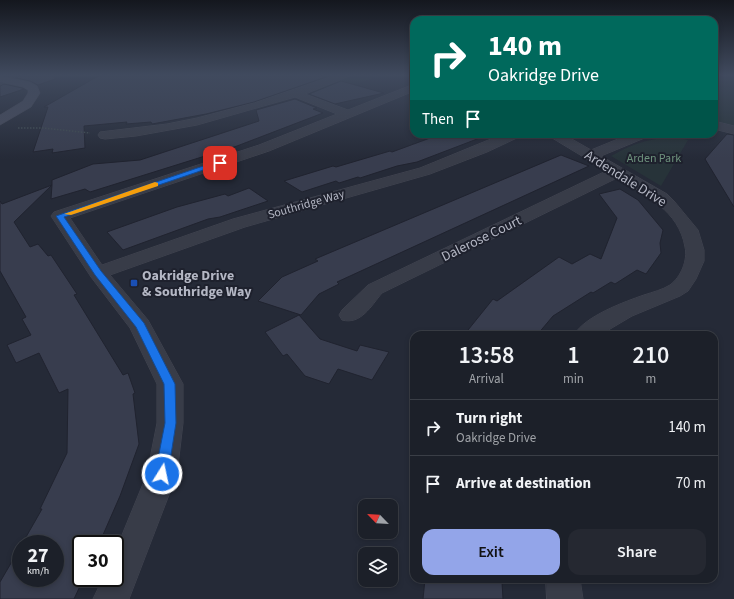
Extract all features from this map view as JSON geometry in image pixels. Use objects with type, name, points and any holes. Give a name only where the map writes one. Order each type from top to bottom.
[{"type":"street","points":[[0,121],[29,103]]},
{"type":"street","points":[[105,135],[156,130],[242,111],[268,103]]},
{"type":"street","points":[[320,103],[346,113]]},
{"type":"street","points":[[111,599],[126,566],[162,474],[170,423],[170,384],[140,325],[98,273],[60,216],[264,148],[372,103]]},
{"type":"street","points":[[718,126],[734,130]]},
{"type":"street","name":"Southridge Way","points":[[98,273],[239,223],[425,171],[482,149],[505,138]]},
{"type":"street","name":"Ardendale Drive","points":[[560,138],[619,171],[661,197],[675,210],[686,224],[692,238],[695,252],[693,266],[687,279],[676,290],[613,315],[591,331]]},
{"type":"street","points":[[591,155],[632,138]]},
{"type":"street","name":"Dalerose Court","points":[[350,315],[376,289],[619,171]]},
{"type":"street","points":[[563,583],[565,599]]},
{"type":"path","points":[[17,128],[43,128],[105,135]]},
{"type":"green space","points":[[718,103],[734,103],[734,127],[718,123]]},
{"type":"green space","name":"Arden Park","points":[[679,138],[688,140],[661,186],[611,156],[641,142],[656,139]]},
{"type":"building","points":[[51,103],[250,103],[206,114],[152,124],[151,122],[126,124],[127,122],[84,126],[85,148],[52,153],[53,149],[33,152],[48,107],[44,107]]},
{"type":"building","points":[[281,103],[305,103],[317,108],[313,109],[323,113],[237,146],[90,192],[85,189],[51,199],[52,180],[93,164],[140,160],[259,121],[256,110]]},
{"type":"building","points":[[727,134],[734,135],[734,207],[705,159]]},
{"type":"building","points":[[430,138],[480,138],[417,162],[397,166],[339,183],[336,181],[302,192],[284,181],[333,166],[336,167],[390,151],[392,152]]},
{"type":"building","points":[[561,155],[589,166],[337,282],[339,284],[319,294],[301,315],[258,301],[282,277],[318,261],[315,259]]},
{"type":"building","points":[[52,185],[14,222],[30,247],[38,244],[48,256],[51,255],[77,294],[74,295],[123,375],[128,373],[135,393],[133,394],[139,444],[120,496],[103,535],[72,535],[72,587],[80,587],[74,599],[0,599],[0,582],[12,561],[12,587],[64,587],[64,535],[27,535],[42,509],[40,509],[67,453],[68,389],[59,393],[39,353],[16,363],[7,345],[31,335],[22,319],[26,317],[0,271],[0,201],[2,204]]},
{"type":"building","points":[[249,188],[268,201],[220,217],[208,219],[123,250],[107,232],[177,207],[225,194],[228,196]]},
{"type":"building","points":[[620,189],[638,200],[663,230],[660,243],[661,253],[646,274],[637,270],[615,284],[611,282],[593,293],[591,292],[553,316],[540,331],[467,331],[493,299],[497,301],[559,257],[572,264],[590,254],[601,259],[617,218],[599,194]]},
{"type":"building","points":[[299,315],[320,339],[357,351],[360,345],[389,352],[372,380],[338,369],[329,384],[305,376],[287,354],[283,356],[265,332]]},
{"type":"building","points":[[425,583],[502,583],[503,599],[423,599]]},
{"type":"slow traffic","points":[[68,214],[155,184]]},
{"type":"place","name":"Oakridge Drive & Southridge Way","points":[[134,283]]},
{"type":"route","points":[[162,474],[170,423],[170,384],[140,325],[98,273],[60,216],[220,163]]}]
